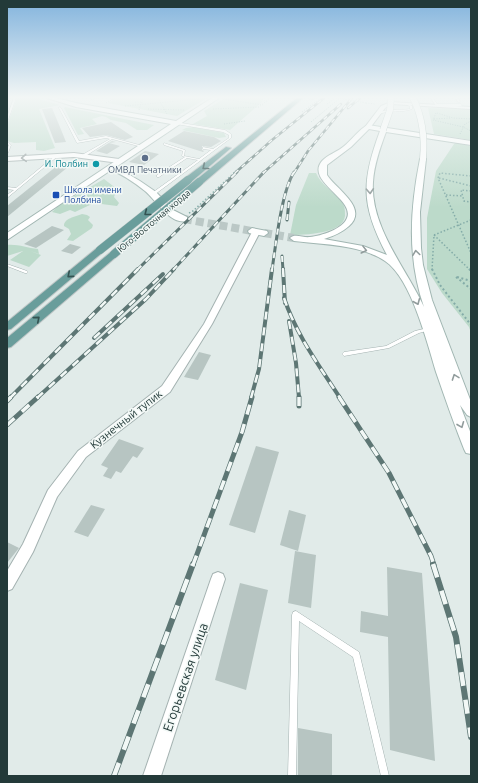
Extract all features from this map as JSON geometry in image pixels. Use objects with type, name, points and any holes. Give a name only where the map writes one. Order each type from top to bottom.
[{"type":"main road","points":[[7,237],[159,135]]},
{"type":"main road","name":"Юго-Восточная хорда","points":[[7,344],[256,135]]},
{"type":"main road","points":[[307,240],[317,239],[337,231],[346,226],[351,219],[352,210],[348,202],[326,181],[322,173],[322,168],[328,160],[337,155],[362,135]]},
{"type":"main road","points":[[382,135],[376,153],[368,190],[372,211],[399,268],[414,293],[460,423],[471,449]]},
{"type":"main road","points":[[414,135],[471,143]]},
{"type":"main road","points":[[425,135],[423,159],[418,185],[415,239],[418,267],[427,300],[465,403],[471,412]]},
{"type":"main road","name":"Юго-Восточная хорда","points":[[7,327],[235,142]]},
{"type":"main road","points":[[110,167],[125,174],[153,194],[179,218]]},
{"type":"main road","points":[[337,231],[337,238],[348,246]]},
{"type":"main road","points":[[294,238],[348,246],[380,254],[392,260],[399,268]]},
{"type":"street","points":[[7,159],[83,156],[119,161]]},
{"type":"street","name":"Кузнечный тупик","points":[[7,584],[28,548],[52,494],[82,454],[166,389],[208,324],[257,232]]},
{"type":"street","name":"Егорьевская улица","points":[[152,776],[218,579]]},
{"type":"lane","points":[[74,135],[78,142],[106,137],[142,146]]},
{"type":"lane","points":[[153,194],[230,138],[230,135]]},
{"type":"lane","points":[[83,156],[111,138]]},
{"type":"lane","points":[[7,142],[10,145],[7,153]]},
{"type":"lane","points":[[165,144],[184,151],[183,156],[200,160]]},
{"type":"lane","points":[[204,148],[213,150]]},
{"type":"lane","points":[[7,197],[57,156]]},
{"type":"lane","points":[[158,176],[187,157]]},
{"type":"lane","points":[[7,188],[16,190]]},
{"type":"lane","points":[[7,265],[26,272]]},
{"type":"lane","points":[[344,354],[387,347],[417,332],[428,330]]},
{"type":"lane","points":[[292,776],[296,615],[356,655],[385,776]]},
{"type":"path","points":[[179,218],[193,211],[251,156],[276,135]]},
{"type":"path","points":[[458,139],[460,135]]},
{"type":"path","points":[[438,178],[440,173],[471,176]]},
{"type":"path","points":[[438,178],[471,186]]},
{"type":"path","points":[[438,178],[471,253]]},
{"type":"path","points":[[471,191],[461,190],[464,201],[471,202]]},
{"type":"path","points":[[446,195],[463,196]]},
{"type":"path","points":[[434,235],[471,220]]},
{"type":"path","points":[[434,235],[471,271]]},
{"type":"path","points":[[434,235],[432,270],[440,285],[471,325]]},
{"type":"path","points":[[471,281],[456,277],[471,289]]},
{"type":"green space","points":[[7,135],[49,135],[55,148],[44,151],[36,150],[36,142],[14,143],[7,141]]},
{"type":"green space","points":[[203,135],[225,135],[226,137],[219,138]]},
{"type":"green space","points":[[437,135],[471,135],[471,140]]},
{"type":"green space","points":[[456,143],[471,146],[471,333],[469,327],[442,293],[427,269],[427,218],[436,171]]},
{"type":"green space","points":[[309,173],[316,173],[321,181],[338,197],[344,208],[345,216],[343,222],[338,227],[330,230],[313,234],[290,235],[296,205]]},
{"type":"green space","points":[[104,179],[117,189],[114,197],[119,203],[117,206],[94,203],[75,212],[70,210],[60,214],[52,212],[59,205]]},
{"type":"green space","points":[[82,214],[90,217],[88,220],[93,225],[92,228],[73,241],[67,240],[71,234],[69,229],[64,226],[64,223],[70,218]]},
{"type":"green space","points":[[7,245],[38,249],[39,254],[30,251],[41,255],[29,267],[10,260],[23,251],[7,256]]},
{"type":"building","points":[[52,135],[63,135],[66,142],[55,143]]},
{"type":"building","points":[[88,135],[129,135],[133,137],[125,140],[106,135],[90,137]]},
{"type":"building","points":[[178,135],[202,135],[214,137],[221,141],[211,147],[202,146],[203,152],[168,141]]},
{"type":"building","points":[[112,141],[116,142],[109,143],[120,146],[107,154],[96,151]]},
{"type":"building","name":"ОМВД Печатники","points":[[145,151],[159,154],[144,165],[129,162]]},
{"type":"building","points":[[63,161],[68,167],[7,217],[7,206]]},
{"type":"building","points":[[52,226],[64,230],[36,248],[24,244]]},
{"type":"building","points":[[70,244],[81,247],[72,254],[61,251]]},
{"type":"building","points":[[199,352],[211,355],[198,380],[184,377]]},
{"type":"building","points":[[119,439],[144,448],[137,458],[133,456],[121,473],[116,471],[111,479],[103,476],[108,468],[101,465]]},
{"type":"building","points":[[256,446],[279,452],[255,533],[229,525]]},
{"type":"building","points":[[91,505],[105,509],[88,537],[74,532]]},
{"type":"building","points":[[289,510],[306,515],[298,551],[280,545]]},
{"type":"building","points":[[7,542],[19,548],[7,563]]},
{"type":"building","points":[[295,551],[316,555],[311,608],[288,603]]},
{"type":"building","points":[[387,567],[422,573],[435,761],[390,750],[388,637],[360,632],[361,611],[388,616]]},
{"type":"building","points":[[240,583],[268,590],[246,690],[215,680]]},
{"type":"building","points":[[298,728],[332,734],[332,776],[298,776]]},
{"type":"tunnel","points":[[184,219],[252,231]]},
{"type":"tunnel","points":[[264,233],[294,238]]},
{"type":"railway","points":[[235,173],[279,135]]},
{"type":"railway","points":[[263,173],[306,135]]},
{"type":"railway","points":[[294,173],[308,151],[322,135]]},
{"type":"railway","points":[[137,270],[237,172]]},
{"type":"railway","points":[[272,270],[282,205],[289,181],[294,172]]},
{"type":"railway","points":[[173,270],[263,173]]},
{"type":"railway","points":[[287,220],[289,202]]},
{"type":"railway","points":[[282,256],[283,270]]},
{"type":"railway","points":[[37,398],[146,299],[174,269]]},
{"type":"railway","points":[[251,398],[259,369],[272,269]]},
{"type":"railway","points":[[283,269],[285,300]]},
{"type":"railway","points":[[10,398],[137,270]]},
{"type":"railway","points":[[94,338],[163,274]]},
{"type":"railway","points":[[285,300],[295,325],[340,398]]},
{"type":"railway","points":[[289,321],[296,363],[299,398]]},
{"type":"railway","points":[[7,425],[38,397]]},
{"type":"railway","points":[[193,565],[242,432],[252,397]]},
{"type":"railway","points":[[339,397],[389,473],[431,556],[434,565]]},
{"type":"railway","points":[[7,401],[10,398]]},
{"type":"railway","points":[[299,398],[299,406]]},
{"type":"railway","points":[[114,776],[193,564]]},
{"type":"railway","points":[[433,564],[456,637],[471,737]]},
{"type":"place","name":"ОМВД Печатники","points":[[145,158]]},
{"type":"place","name":"И. Полбин","points":[[96,164]]},
{"type":"place","name":"Школа имени Полбина","points":[[56,195]]}]
